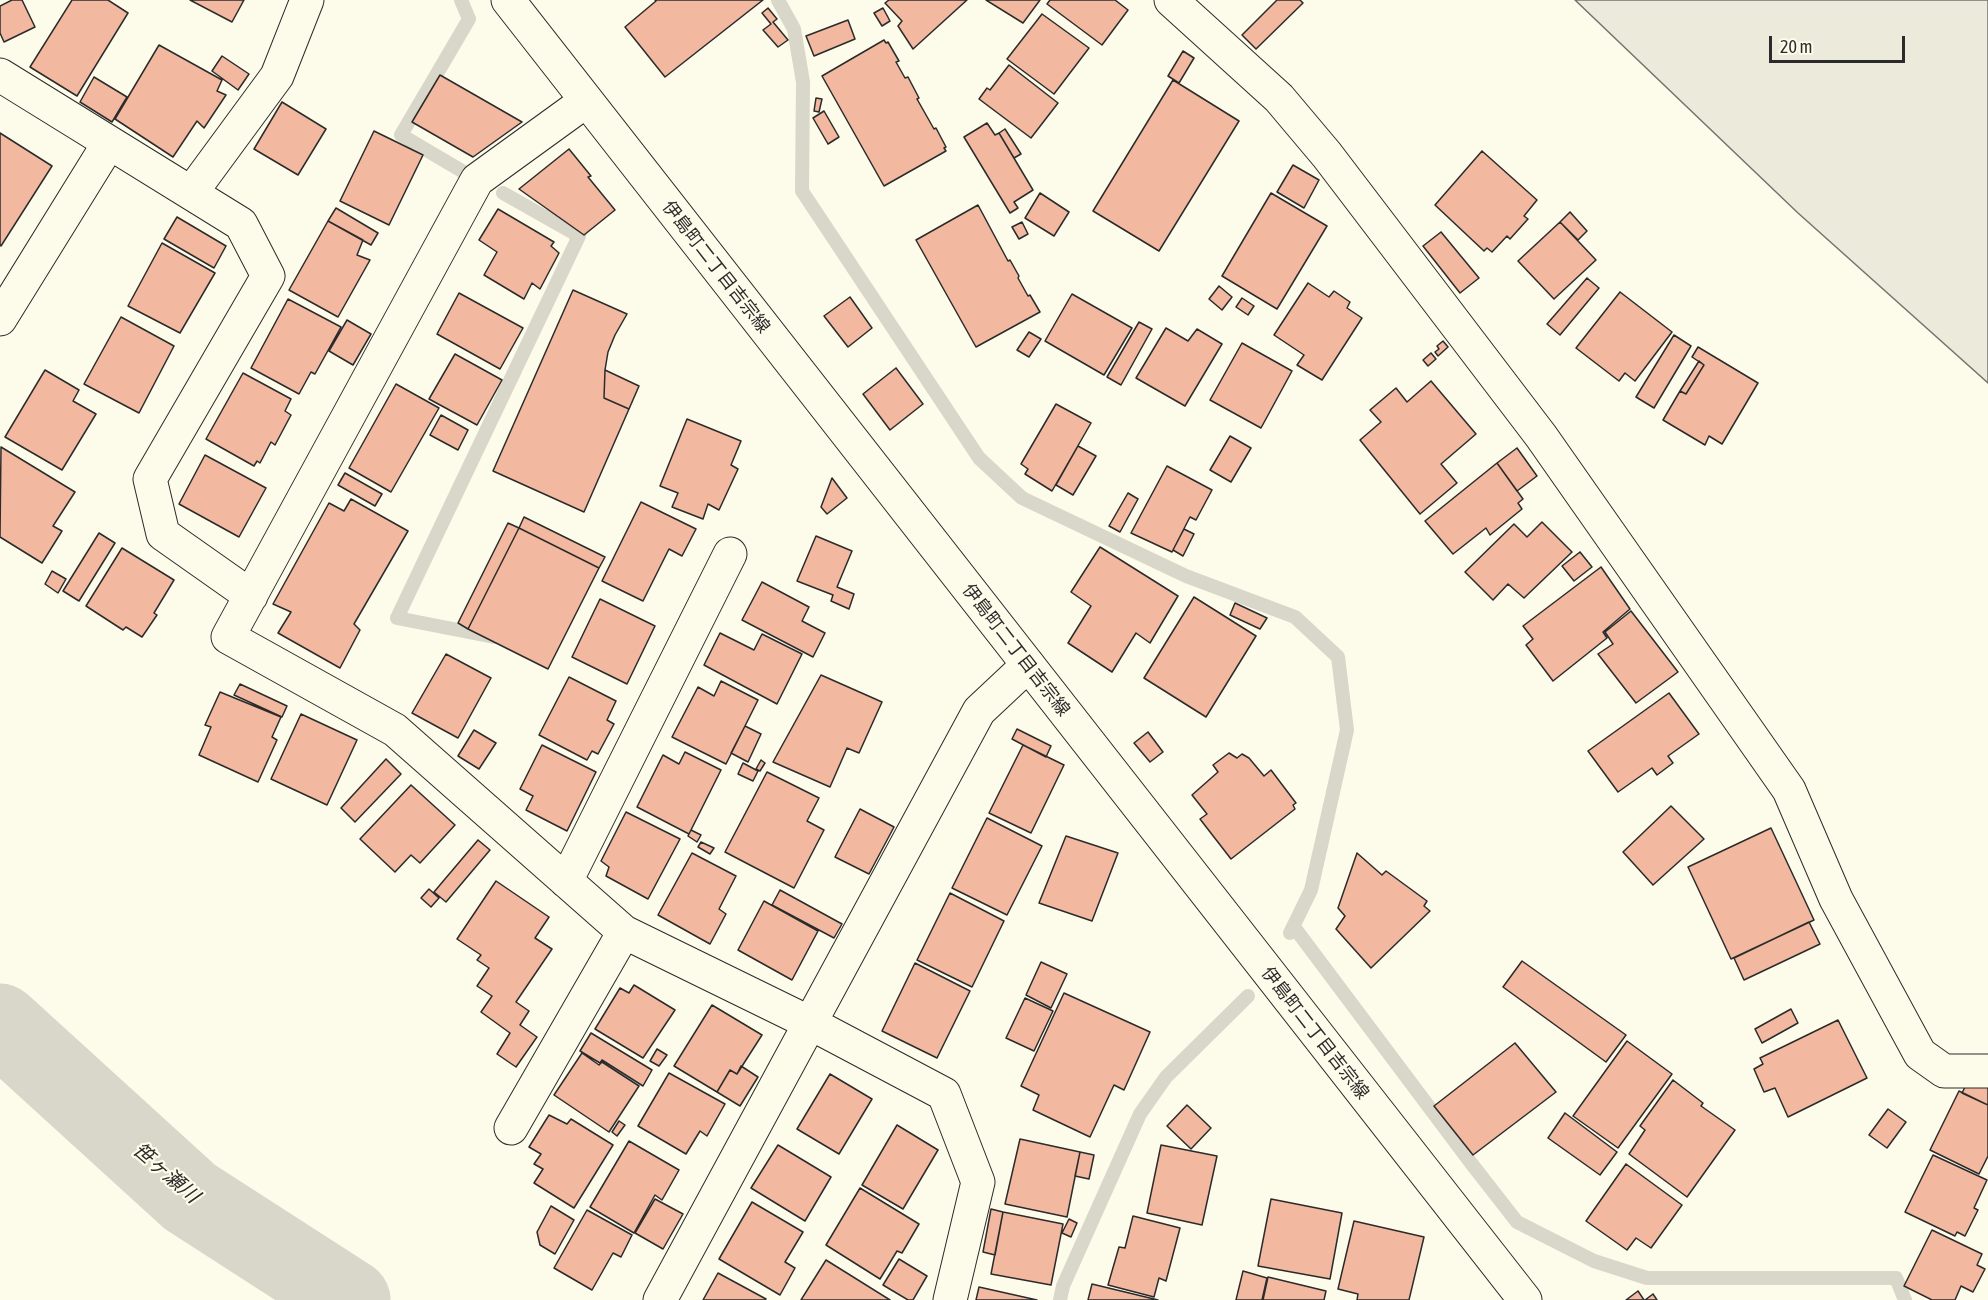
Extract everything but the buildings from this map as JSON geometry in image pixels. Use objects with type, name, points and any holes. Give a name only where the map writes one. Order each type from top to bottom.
[{"type":"street","points":[[191,193],[277,76],[307,0]]},
{"type":"street","name":"伊島町二丁目吉宗線","points":[[508,0],[1525,1300]]},
{"type":"street","points":[[1171,0],[1279,98],[1327,155],[1541,436],[1789,790],[1836,899],[1920,1054],[1944,1071],[1988,1071]]},
{"type":"street","points":[[0,75],[241,224],[268,276],[150,479],[163,534],[251,596]]},
{"type":"street","points":[[586,101],[477,180],[228,637],[395,730],[624,932],[810,1023],[944,1094],[978,1182],[950,1300]]},
{"type":"street","points":[[0,319],[109,143]]},
{"type":"street","points":[[566,881],[730,554]]},
{"type":"street","points":[[660,1300],[979,711],[1028,665]]},
{"type":"street","points":[[511,1128],[624,932]]},
{"type":"shaded area","points":[[1575,0],[1988,0],[1988,383],[1798,213]]},
{"type":"waterway","points":[[461,0],[469,19],[401,135],[462,171]]},
{"type":"waterway","points":[[778,0],[794,29],[803,82],[802,191],[979,458],[1022,498],[1186,576],[1295,617],[1338,657],[1347,730],[1311,890],[1290,933]]},
{"type":"waterway","points":[[494,637],[397,618],[579,236],[503,193]]},
{"type":"waterway","points":[[1294,927],[1517,1222],[1594,1261],[1647,1278],[1896,1278],[1905,1300]]},
{"type":"waterway","points":[[1060,1300],[1063,1286],[1140,1114],[1166,1077],[1248,996]]},
{"type":"waterway","name":"笹ヶ瀬川","points":[[0,1024],[190,1197],[350,1300]]}]
